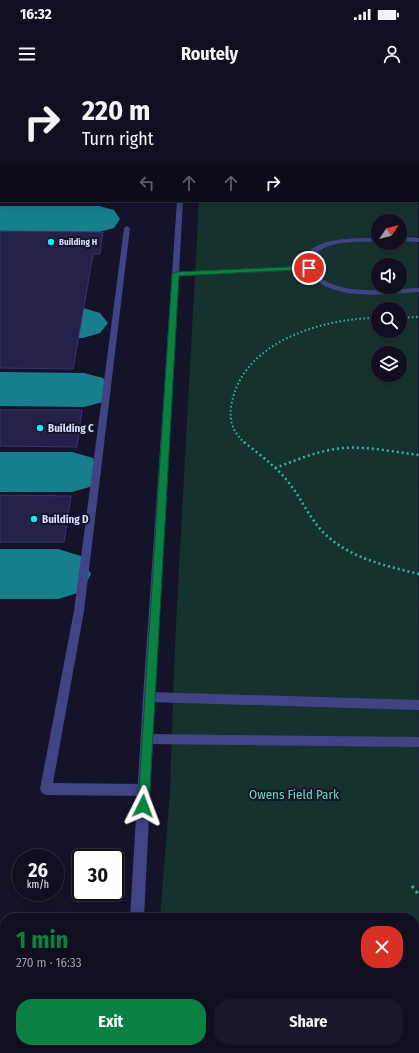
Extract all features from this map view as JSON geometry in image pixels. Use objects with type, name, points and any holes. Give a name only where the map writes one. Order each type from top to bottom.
[{"type":"street","points":[[137,913],[149,697],[180,202]]},
{"type":"street","points":[[127,228],[79,611],[46,789],[144,790]]},
{"type":"street","points":[[407,239],[419,240]]},
{"type":"street","points":[[371,240],[341,241],[326,244],[317,249],[309,259],[309,268],[325,283],[337,288],[366,292],[419,290]]},
{"type":"street","points":[[176,274],[309,268]]},
{"type":"street","points":[[149,697],[419,705]]},
{"type":"street","points":[[147,738],[419,742]]},
{"type":"path","points":[[407,317],[419,316]]},
{"type":"path","points":[[371,318],[355,318],[330,323],[291,336],[257,359],[245,371],[236,386],[232,400],[231,419],[233,431],[242,441],[284,477],[295,491],[302,506],[316,524],[334,541],[354,554],[378,564],[419,574]]},
{"type":"path","points":[[275,468],[318,453],[344,448],[382,450],[419,455]]},
{"type":"path","points":[[412,886],[419,895]]},
{"type":"green space","name":"Owens Field Park","points":[[199,202],[418,202],[419,913],[160,913],[170,792],[175,643]]},
{"type":"building","points":[[0,231],[103,232],[100,254],[93,254],[73,369],[0,368]]},
{"type":"building","name":"Building C","points":[[0,410],[82,410],[77,447],[0,446]]},
{"type":"building","name":"Building D","points":[[0,495],[71,496],[64,542],[0,542]]},
{"type":"taxiway","points":[[0,219],[99,219]]},
{"type":"taxiway","points":[[0,323],[83,323]]},
{"type":"taxiway","points":[[0,389],[84,390]]},
{"type":"taxiway","points":[[0,472],[72,472]]},
{"type":"taxiway","points":[[0,574],[58,574]]},
{"type":"place","name":"Building H","points":[[51,242]]},
{"type":"place","name":"Building C","points":[[40,428]]},
{"type":"place","name":"Building D","points":[[34,519]]},
{"type":"route","points":[[143,806],[176,274],[309,268]]}]
